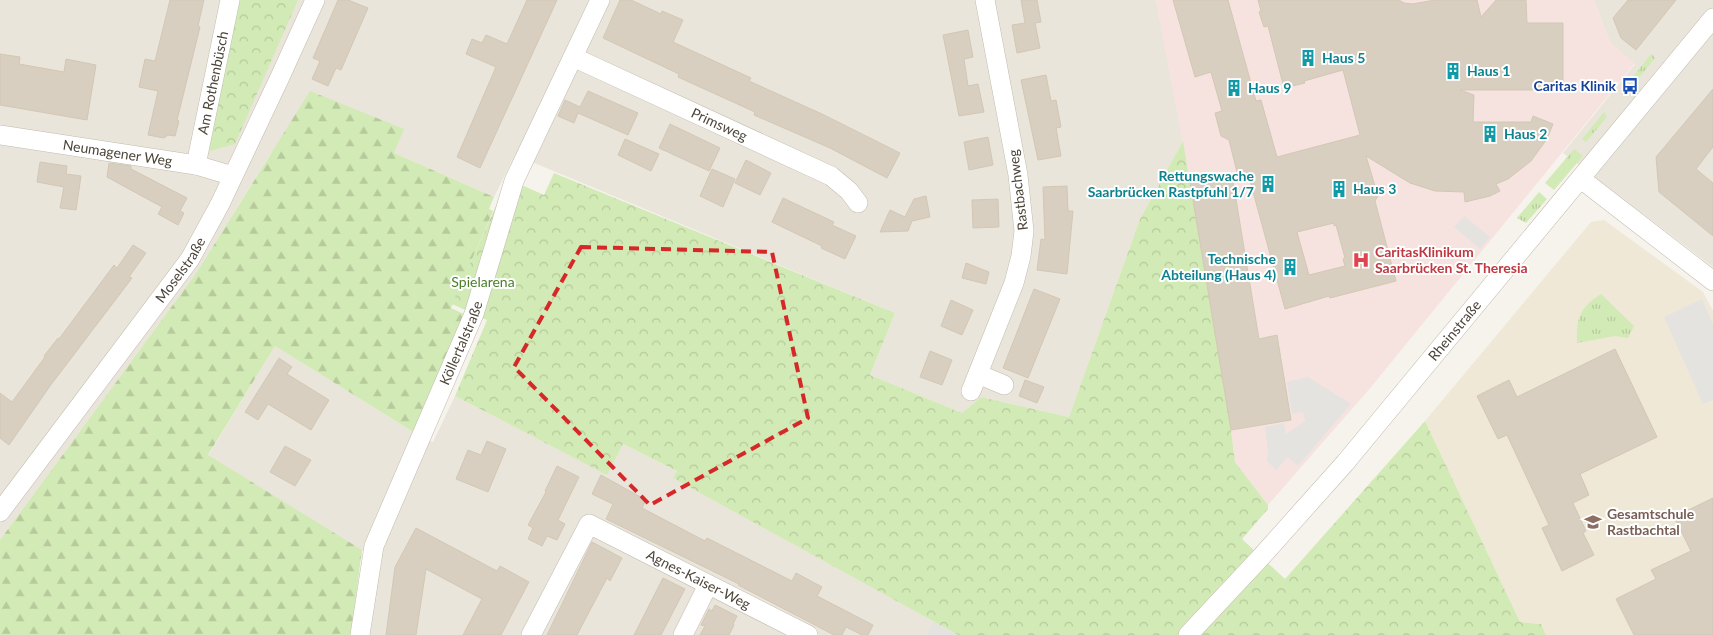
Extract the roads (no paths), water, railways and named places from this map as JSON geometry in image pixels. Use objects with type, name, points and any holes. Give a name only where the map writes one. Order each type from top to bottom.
[{"type":"street","name":"Am Rothenbüsch","points":[[196,165],[230,0]]},
{"type":"street","name":"Moselstraße","points":[[0,512],[190,259],[204,235],[315,0]]},
{"type":"street","name":"Köllertalstraße","points":[[360,635],[374,546],[474,314],[514,181],[600,0]]},
{"type":"street","name":"Rastbachweg","points":[[985,0],[1018,175],[1024,231],[1021,256],[1014,283],[974,383],[1004,385]]},
{"type":"street","name":"Rheinstraße","points":[[1188,635],[1261,558],[1394,404],[1713,18]]},
{"type":"street","name":"Primsweg","points":[[574,57],[831,176],[849,191],[858,203]]},
{"type":"street","name":"Neumagener Weg","points":[[0,135],[196,165],[232,176]]},
{"type":"street","points":[[1581,179],[1713,281]]},
{"type":"street","name":"Agnes-Kaiser-Weg","points":[[531,635],[589,524],[808,635]]},
{"type":"street","points":[[683,635],[708,585]]},
{"type":"place","name":"Haus 5","points":[[1308,58]]},
{"type":"place","name":"Haus 1","points":[[1453,71]]},
{"type":"place","name":"Caritas Klinik","points":[[1630,86]]},
{"type":"place","name":"Haus 9","points":[[1234,88]]},
{"type":"place","name":"Haus 2","points":[[1490,134]]},
{"type":"place","name":"Rettungswache Saarbrücken Rastpfuhl 1/7","points":[[1268,184]]},
{"type":"place","name":"Haus 3","points":[[1339,189]]},
{"type":"place","name":"CaritasKlinikum Saarbrücken St. Theresia","points":[[1361,260]]},
{"type":"place","name":"Technische Abteilung (Haus 4)","points":[[1290,267]]},
{"type":"place","name":"Gesamtschule Rastbachtal","points":[[1593,522]]},
{"type":"park label","name":"Spielarena","points":[[483,282]]}]
